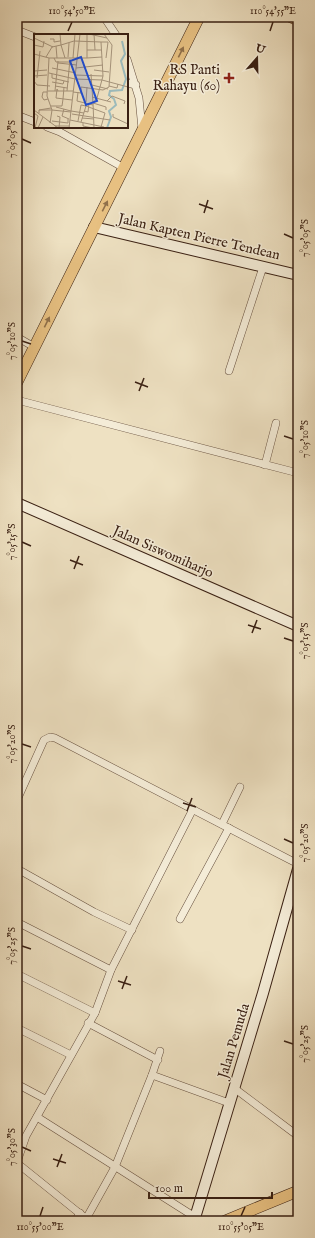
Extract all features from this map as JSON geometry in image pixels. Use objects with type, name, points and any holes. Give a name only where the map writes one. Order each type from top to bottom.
[{"type":"main road","points":[[17,382],[199,17]]},
{"type":"main road","points":[[291,17],[298,19]]},
{"type":"main road","name":"Jalan Kapten Pierre Tendean","points":[[94,227],[298,275]]},
{"type":"main road","name":"Jalan Siswomiharjo","points":[[17,503],[298,626]]},
{"type":"main road","name":"Jalan Pemuda","points":[[194,1219],[263,992],[298,869]]},
{"type":"main road","points":[[225,1221],[298,1191]]},
{"type":"street","points":[[104,17],[115,34]]},
{"type":"street","points":[[17,30],[34,37]]},
{"type":"street","points":[[128,62],[139,98],[142,131]]},
{"type":"street","points":[[128,83],[136,86]]},
{"type":"street","points":[[17,115],[34,122]]},
{"type":"street","points":[[50,128],[60,132],[124,168]]},
{"type":"street","points":[[228,371],[263,267]]},
{"type":"street","points":[[17,337],[34,347]]},
{"type":"street","points":[[17,400],[298,473]]},
{"type":"street","points":[[265,465],[276,423]]},
{"type":"street","points":[[17,800],[44,740],[50,737],[56,738],[298,864]]},
{"type":"street","points":[[222,824],[240,787]]},
{"type":"street","points":[[160,1051],[158,1060],[115,1167],[88,1220],[17,1162],[26,1136],[47,1100],[88,1022],[95,1013],[111,970],[193,809]]},
{"type":"street","points":[[180,919],[230,828]]},
{"type":"street","points":[[21,871],[94,912],[132,930]]},
{"type":"street","points":[[17,922],[111,970]]},
{"type":"street","points":[[17,974],[95,1013]]},
{"type":"street","points":[[88,1022],[158,1060]]},
{"type":"street","points":[[17,1028],[71,1055]]},
{"type":"street","points":[[152,1075],[229,1103]]},
{"type":"street","points":[[17,1084],[47,1100]]},
{"type":"street","points":[[234,1088],[298,1136]]},
{"type":"street","points":[[37,1117],[194,1219]]},
{"type":"street","points":[[75,1221],[80,1213]]},
{"type":"place","name":"RS Panti Rahayu (60)","points":[[229,78]]}]
